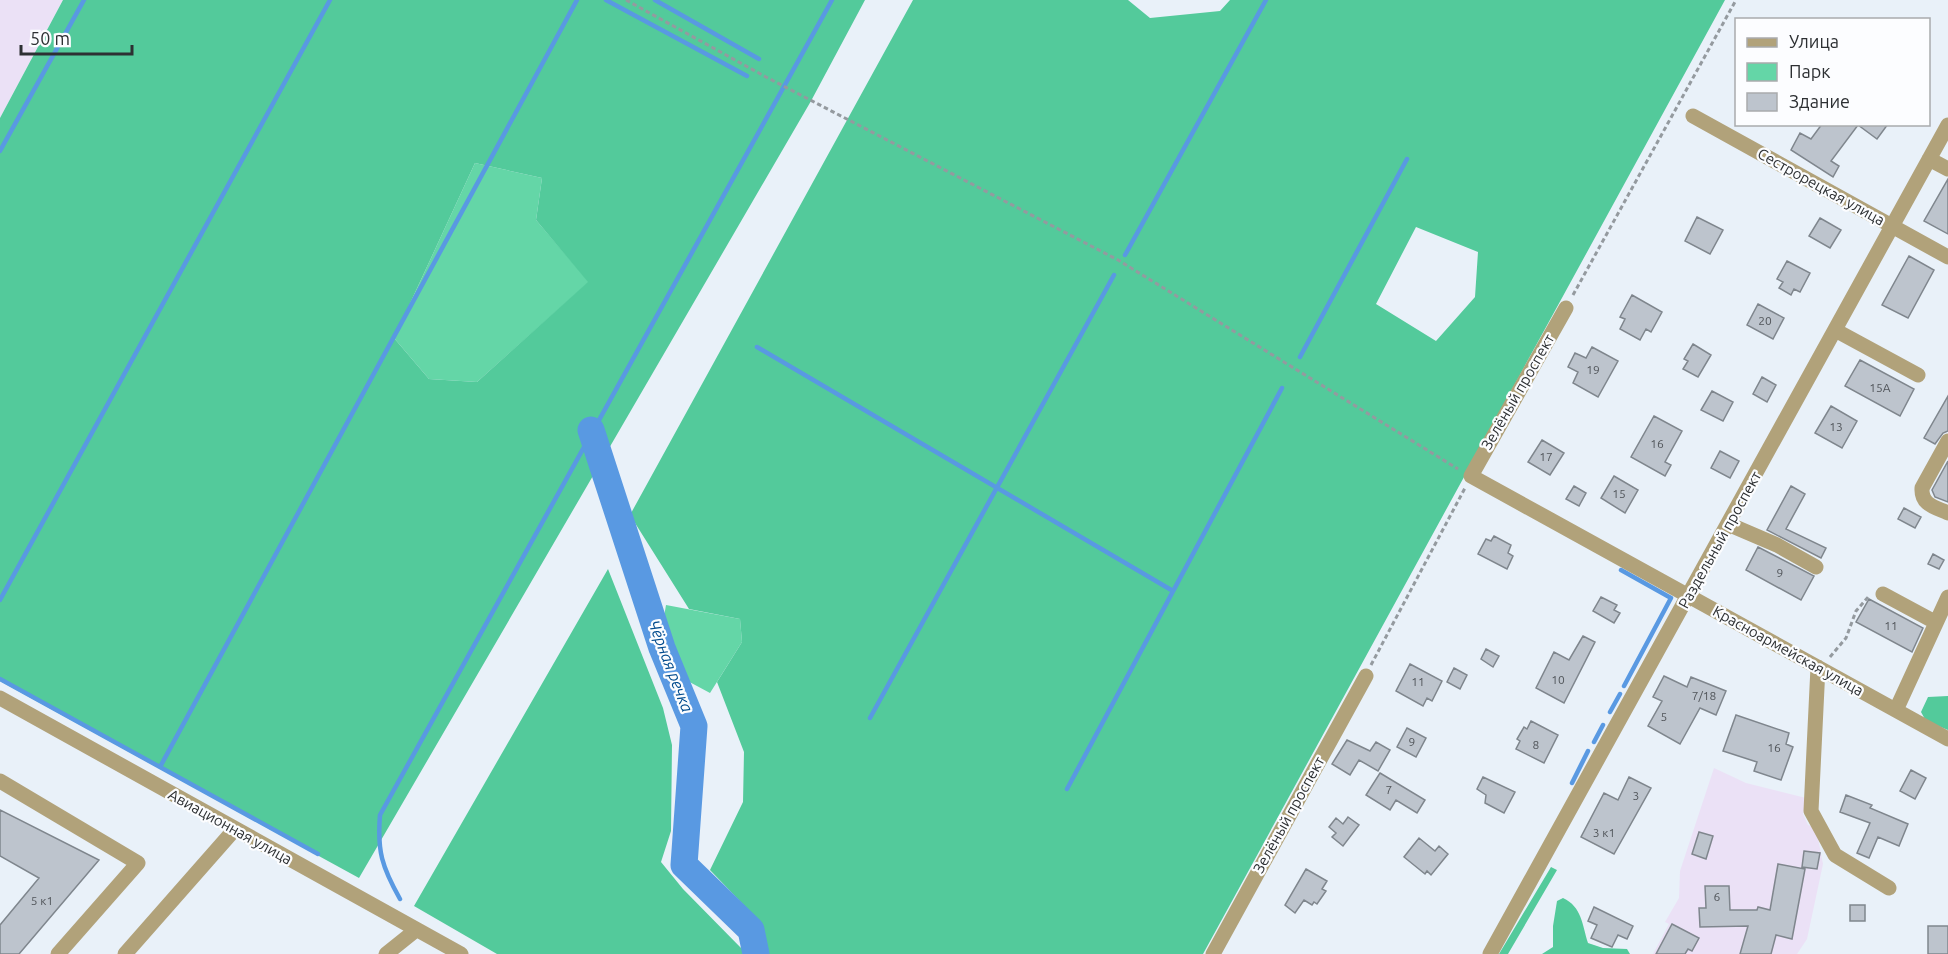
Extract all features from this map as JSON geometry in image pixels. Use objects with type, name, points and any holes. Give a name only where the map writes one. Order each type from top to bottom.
[{"type":"street","name":"Сестрорецкая улица","points":[[1693,117],[1948,257]]},
{"type":"street","name":"Раздельный проспект","points":[[1490,954],[1948,125]]},
{"type":"street","points":[[1929,159],[1948,169]]},
{"type":"street","name":"Зелёный проспект","points":[[1471,476],[1566,308]]},
{"type":"street","points":[[1835,330],[1918,375]]},
{"type":"street","points":[[1948,441],[1922,488],[1921,496],[1925,502],[1948,513]]},
{"type":"street","name":"Красноармейская улица","points":[[1471,476],[1948,739]]},
{"type":"street","points":[[1728,524],[1777,545],[1816,567]]},
{"type":"street","points":[[1883,594],[1935,622]]},
{"type":"street","points":[[1896,710],[1948,597]]},
{"type":"street","points":[[1818,668],[1811,811],[1835,855],[1889,888]]},
{"type":"street","name":"Зелёный проспект","points":[[1213,954],[1366,676]]},
{"type":"street","name":"Авиационная улица","points":[[0,698],[461,954]]},
{"type":"street","points":[[0,782],[138,863],[58,954]]},
{"type":"street","points":[[125,954],[235,829]]},
{"type":"street","points":[[386,954],[416,930]]},
{"type":"path","points":[[627,0],[766,77],[1118,260],[1471,476],[1366,676]]},
{"type":"path","points":[[1566,308],[1736,0]]},
{"type":"path","points":[[1818,668],[1846,638],[1856,610],[1865,598],[1883,594]]},
{"type":"shaded area","points":[[0,0],[63,0],[0,118]]},
{"type":"shaded area","points":[[1714,768],[1746,783],[1806,798],[1803,814],[1808,825],[1816,828],[1823,864],[1807,939],[1797,954],[1653,954],[1669,924],[1665,922],[1679,898],[1680,871]]},
{"type":"green space","points":[[63,0],[865,0],[811,101],[359,878],[0,681],[0,118]],"holes":[[[475,163],[542,178],[536,220],[588,282],[477,382],[429,379],[394,338]]]},
{"type":"green space","points":[[913,0],[1128,0],[1150,18],[1220,11],[1230,0],[1725,0],[1203,954],[768,954],[760,922],[710,870],[743,802],[744,752],[717,682],[742,642],[740,619],[689,609],[630,515]],"holes":[[[1416,227],[1478,252],[1475,297],[1436,341],[1376,304]]]},
{"type":"green space","points":[[475,163],[542,178],[536,220],[589,282],[477,382],[429,379],[394,338]]},
{"type":"green space","points":[[608,569],[663,708],[672,745],[671,831],[661,862],[683,889],[742,949],[743,954],[497,954],[414,906]]},
{"type":"green space","points":[[666,605],[740,619],[742,642],[710,693],[656,664]]},
{"type":"green space","points":[[1948,696],[1948,730],[1926,721],[1921,712],[1928,697]]},
{"type":"green space","points":[[1551,867],[1557,870],[1508,954],[1499,954]]},
{"type":"green space","points":[[1563,898],[1578,911],[1588,943],[1603,948],[1627,949],[1630,954],[1542,954],[1553,947],[1553,926],[1557,901]]},
{"type":"building","points":[[1821,126],[1857,126],[1831,161],[1839,166],[1833,177],[1791,150],[1800,133],[1811,139]]},
{"type":"building","points":[[1859,126],[1887,126],[1877,139]]},
{"type":"building","points":[[1948,179],[1948,234],[1924,221]]},
{"type":"building","points":[[1697,217],[1723,230],[1710,254],[1685,241]]},
{"type":"building","points":[[1820,218],[1841,230],[1830,248],[1809,236]]},
{"type":"building","points":[[1909,256],[1934,270],[1908,318],[1882,305]]},
{"type":"building","points":[[1787,261],[1810,273],[1800,292],[1794,289],[1791,295],[1779,288],[1783,282],[1777,279]]},
{"type":"building","points":[[1632,295],[1662,312],[1651,332],[1646,329],[1640,340],[1620,329],[1625,319],[1620,317]]},
{"type":"building","points":[[1758,304],[1784,318],[1773,339],[1747,325]]},
{"type":"building","points":[[1693,344],[1711,355],[1698,377],[1683,369],[1688,361],[1684,359]]},
{"type":"building","points":[[1592,347],[1618,361],[1598,397],[1573,383],[1578,372],[1568,367],[1575,353],[1586,358]]},
{"type":"building","points":[[1860,360],[1914,389],[1900,416],[1845,386]]},
{"type":"building","points":[[1762,377],[1776,385],[1767,402],[1753,394]]},
{"type":"building","points":[[1712,391],[1733,402],[1723,421],[1701,410]]},
{"type":"building","points":[[1948,396],[1948,431],[1943,433],[1935,444],[1924,438]]},
{"type":"building","points":[[1831,406],[1857,421],[1842,448],[1815,433]]},
{"type":"building","points":[[1654,416],[1682,431],[1665,462],[1671,465],[1665,476],[1631,457]]},
{"type":"building","points":[[1542,440],[1564,453],[1550,475],[1528,462]]},
{"type":"building","points":[[1720,451],[1739,461],[1730,478],[1711,468]]},
{"type":"building","points":[[1948,461],[1948,502],[1935,497],[1932,490]]},
{"type":"building","points":[[1614,476],[1638,490],[1625,513],[1601,498]]},
{"type":"building","points":[[1574,486],[1586,493],[1579,506],[1566,499]]},
{"type":"building","points":[[1791,486],[1805,494],[1786,529],[1826,548],[1821,558],[1767,530]]},
{"type":"building","points":[[1904,508],[1921,517],[1915,528],[1898,519]]},
{"type":"building","points":[[1494,536],[1511,545],[1508,553],[1513,556],[1507,569],[1478,554],[1486,539],[1491,541]]},
{"type":"building","points":[[1758,547],[1814,576],[1801,600],[1746,570]]},
{"type":"building","points":[[1933,554],[1944,560],[1939,569],[1928,564]]},
{"type":"building","points":[[1601,597],[1617,605],[1614,610],[1620,613],[1614,623],[1593,611]]},
{"type":"building","points":[[1869,599],[1923,628],[1912,652],[1856,622]]},
{"type":"building","points":[[1583,636],[1595,642],[1564,703],[1536,688],[1554,652],[1569,660]]},
{"type":"building","points":[[1486,649],[1499,656],[1493,667],[1481,659]]},
{"type":"building","points":[[1410,664],[1442,681],[1432,701],[1427,698],[1423,706],[1396,691]]},
{"type":"building","points":[[1454,668],[1467,675],[1460,689],[1447,682]]},
{"type":"building","points":[[1664,676],[1687,687],[1691,677],[1726,691],[1716,715],[1700,708],[1680,744],[1648,726],[1662,701],[1653,697]]},
{"type":"building","points":[[1736,715],[1789,733],[1786,744],[1793,747],[1781,780],[1754,771],[1757,762],[1723,751]]},
{"type":"building","points":[[1531,721],[1558,735],[1544,763],[1516,749],[1520,741],[1517,739],[1524,727],[1527,729]]},
{"type":"building","points":[[1407,728],[1426,738],[1416,757],[1397,747]]},
{"type":"building","points":[[1347,740],[1370,751],[1376,742],[1390,750],[1378,771],[1359,760],[1350,775],[1332,764]]},
{"type":"building","points":[[1911,770],[1926,778],[1915,799],[1900,791]]},
{"type":"building","points":[[1380,773],[1425,800],[1417,813],[1396,800],[1390,810],[1366,795]]},
{"type":"building","points":[[1483,777],[1515,792],[1504,813],[1485,803],[1486,795],[1477,789]]},
{"type":"building","points":[[1629,777],[1651,788],[1614,854],[1581,837],[1604,793],[1618,800]]},
{"type":"building","points":[[1846,795],[1872,805],[1870,808],[1908,824],[1899,846],[1878,837],[1869,858],[1857,853],[1870,823],[1840,812]]},
{"type":"building","points":[[0,810],[99,860],[19,954],[0,954],[0,925],[39,878],[0,856]]},
{"type":"building","points":[[1348,817],[1359,825],[1343,846],[1332,837],[1336,833],[1329,827],[1336,818],[1343,824]]},
{"type":"building","points":[[1699,832],[1713,836],[1706,859],[1692,854]]},
{"type":"building","points":[[1419,838],[1435,851],[1439,846],[1448,854],[1431,875],[1427,871],[1425,874],[1404,857]]},
{"type":"building","points":[[1804,851],[1820,853],[1817,869],[1802,867]]},
{"type":"building","points":[[1778,864],[1805,869],[1792,939],[1776,935],[1771,954],[1740,954],[1748,926],[1700,927],[1699,908],[1706,908],[1705,886],[1729,886],[1730,910],[1757,910],[1758,907],[1770,910]]},
{"type":"building","points":[[1306,869],[1327,881],[1322,889],[1326,891],[1317,904],[1314,902],[1312,905],[1304,900],[1295,913],[1285,905]]},
{"type":"building","points":[[1850,905],[1865,905],[1865,921],[1850,921]]},
{"type":"building","points":[[1594,907],[1633,926],[1627,939],[1618,935],[1612,947],[1591,938],[1597,925],[1588,921]]},
{"type":"building","points":[[1672,924],[1699,938],[1692,951],[1688,949],[1685,954],[1656,954]]},
{"type":"building","points":[[1928,926],[1948,926],[1948,954],[1928,954]]},
{"type":"waterway","points":[[0,151],[84,0]]},
{"type":"waterway","points":[[0,600],[330,0]]},
{"type":"waterway","points":[[160,767],[577,0]]},
{"type":"waterway","points":[[606,0],[747,76]]},
{"type":"waterway","points":[[655,0],[759,59]]},
{"type":"waterway","points":[[400,899],[382,858],[379,839],[380,815],[832,0]]},
{"type":"waterway","points":[[1125,255],[1266,0]]},
{"type":"waterway","points":[[1300,357],[1407,159]]},
{"type":"waterway","points":[[870,718],[1114,275]]},
{"type":"waterway","points":[[757,347],[1173,591]]},
{"type":"waterway","points":[[1067,789],[1282,388]]},
{"type":"waterway","name":"Чёрная речка","points":[[591,430],[662,648],[694,726],[684,865],[751,930],[756,954]]},
{"type":"waterway","points":[[1621,570],[1671,598],[1624,686]]},
{"type":"waterway","points":[[0,679],[318,854]]},
{"type":"waterway","points":[[1610,712],[1620,694]]},
{"type":"waterway","points":[[1594,742],[1603,725]]},
{"type":"waterway","points":[[1572,783],[1588,751]]}]
